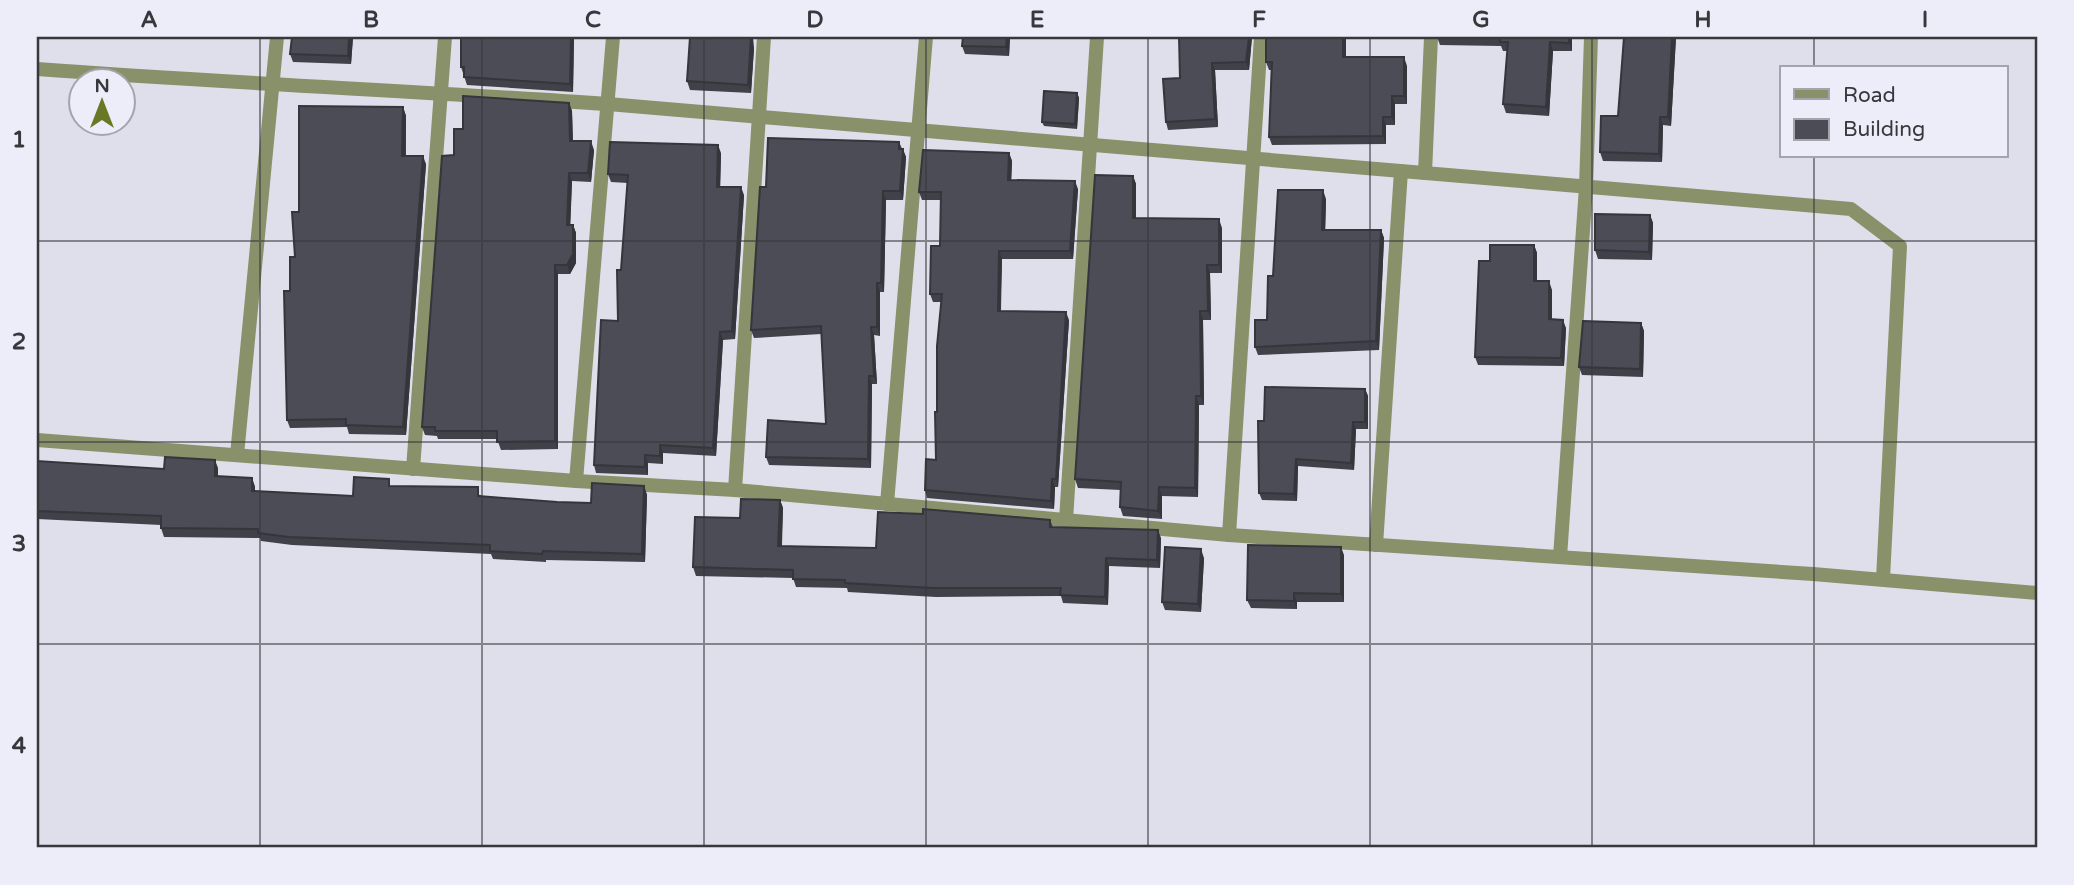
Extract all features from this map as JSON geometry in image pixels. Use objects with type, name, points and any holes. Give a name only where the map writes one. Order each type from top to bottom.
[{"type":"street","points":[[237,455],[277,37]]},
{"type":"street","points":[[413,469],[445,37]]},
{"type":"street","points":[[576,481],[613,37]]},
{"type":"street","points":[[735,490],[764,37]]},
{"type":"street","points":[[887,504],[921,131],[926,37]]},
{"type":"street","points":[[1066,520],[1097,37]]},
{"type":"street","points":[[1229,535],[1261,37]]},
{"type":"street","points":[[1425,173],[1432,37]]},
{"type":"street","points":[[1560,557],[1586,187],[1591,37]]},
{"type":"street","points":[[37,69],[274,87],[440,93],[608,104],[1851,209],[1900,246],[1883,579]]},
{"type":"street","points":[[1376,545],[1401,171]]},
{"type":"street","points":[[37,440],[576,481],[735,490],[1229,535],[1883,579],[2037,593]]},
{"type":"building","points":[[292,37],[349,37],[348,56],[290,54]]},
{"type":"building","points":[[461,37],[571,37],[570,84],[464,77],[464,67],[461,67]]},
{"type":"building","points":[[690,37],[751,37],[748,85],[687,81]]},
{"type":"building","points":[[963,37],[1007,37],[1006,47],[962,46]]},
{"type":"building","points":[[1179,37],[1249,37],[1246,62],[1212,63],[1215,119],[1166,122],[1163,79],[1180,78]]},
{"type":"building","points":[[1266,37],[1343,37],[1343,57],[1404,57],[1404,96],[1392,96],[1392,117],[1383,117],[1383,136],[1269,137],[1272,62],[1266,62]]},
{"type":"building","points":[[1500,37],[1569,37],[1569,43],[1550,42],[1546,107],[1503,104],[1508,42],[1500,42]]},
{"type":"building","points":[[1624,37],[1672,37],[1668,117],[1660,117],[1659,154],[1600,152],[1601,116],[1618,116]]},
{"type":"building","points":[[1044,91],[1077,93],[1075,124],[1042,122]]},
{"type":"building","points":[[463,96],[569,103],[570,141],[591,141],[588,173],[569,173],[567,225],[573,225],[573,254],[567,265],[555,265],[555,441],[497,442],[497,431],[435,431],[435,427],[422,427],[442,156],[454,155],[454,129],[463,129]]},
{"type":"building","points":[[299,106],[403,107],[402,156],[423,156],[403,427],[346,425],[346,419],[287,420],[284,291],[290,291],[290,257],[295,257],[292,212],[299,212]]},
{"type":"building","points":[[768,138],[899,142],[899,149],[903,149],[900,191],[883,191],[881,283],[877,283],[877,327],[871,327],[874,376],[869,376],[868,459],[766,457],[768,420],[826,424],[821,326],[751,330],[760,187],[766,187]]},
{"type":"building","points":[[610,142],[718,145],[717,187],[741,187],[732,331],[720,332],[713,448],[660,445],[660,456],[645,455],[645,467],[594,465],[601,320],[618,321],[617,270],[621,270],[628,175],[608,174]]},
{"type":"building","points":[[923,150],[1009,153],[1008,180],[1075,181],[1070,251],[999,251],[998,311],[1066,312],[1056,479],[1052,479],[1051,501],[925,490],[926,459],[936,460],[937,346],[942,294],[930,294],[931,246],[940,246],[941,192],[919,192]]},
{"type":"building","points":[[1095,175],[1133,176],[1133,218],[1219,219],[1219,265],[1207,265],[1208,311],[1200,311],[1201,396],[1196,396],[1195,488],[1159,487],[1158,511],[1120,507],[1121,482],[1075,479]]},
{"type":"building","points":[[1278,190],[1323,190],[1322,230],[1381,230],[1376,341],[1255,347],[1255,320],[1267,320],[1268,276],[1273,276]]},
{"type":"building","points":[[1595,214],[1650,215],[1649,252],[1595,250]]},
{"type":"building","points":[[1490,245],[1534,245],[1534,281],[1549,281],[1549,319],[1563,320],[1561,358],[1475,357],[1479,261],[1490,261]]},
{"type":"building","points":[[1583,321],[1641,323],[1640,369],[1579,367]]},
{"type":"building","points":[[1265,387],[1365,389],[1365,422],[1353,422],[1351,463],[1296,459],[1294,494],[1259,493],[1258,421],[1264,421]]},
{"type":"building","points":[[165,457],[215,460],[215,476],[252,478],[252,491],[353,496],[354,477],[389,479],[389,486],[478,487],[478,496],[591,503],[592,483],[644,486],[642,554],[543,551],[542,554],[490,551],[490,545],[289,537],[258,533],[258,529],[161,528],[161,516],[37,511],[37,461],[164,469]]},
{"type":"building","points":[[741,499],[780,500],[778,546],[876,548],[878,512],[923,514],[923,509],[1050,520],[1050,527],[1158,530],[1157,560],[1106,558],[1105,597],[1060,595],[1061,588],[933,588],[845,583],[845,580],[793,579],[793,570],[693,567],[695,517],[740,518]]},
{"type":"building","points":[[1248,545],[1341,547],[1341,594],[1294,593],[1294,601],[1247,600]]},
{"type":"building","points":[[1165,547],[1201,549],[1198,604],[1162,602]]}]
